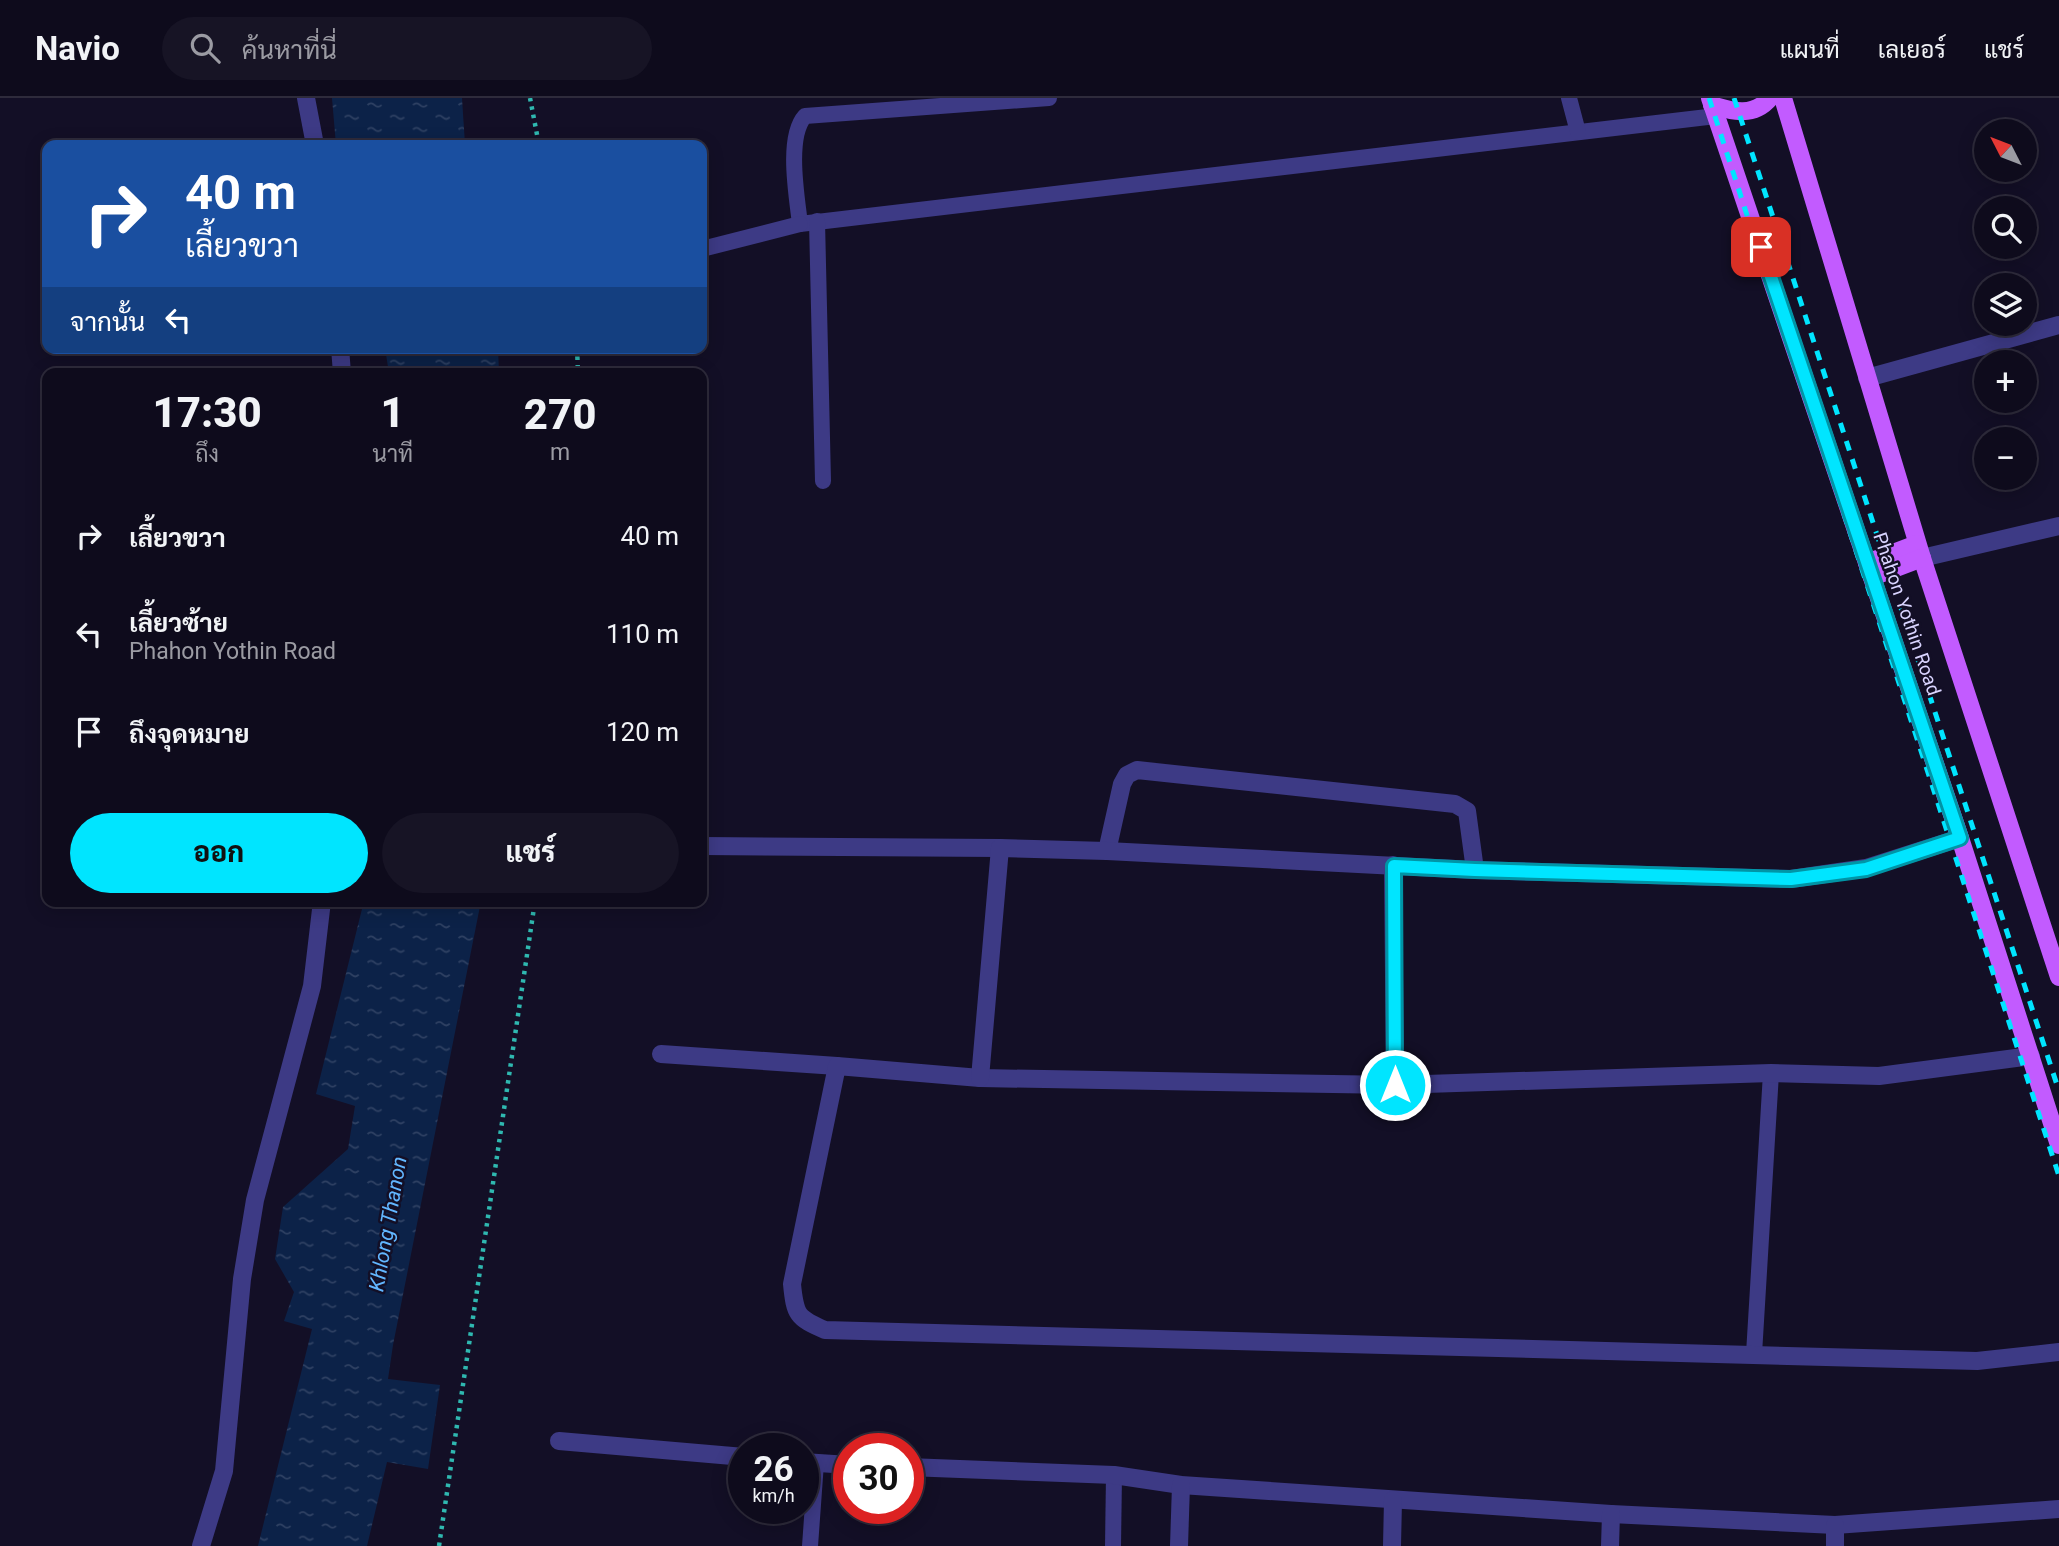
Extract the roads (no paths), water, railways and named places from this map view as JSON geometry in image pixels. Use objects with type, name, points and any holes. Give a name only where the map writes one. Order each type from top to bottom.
[{"type":"main road","points":[[1713,106],[1729,111],[1751,112],[1770,98]]},
{"type":"main road","name":"Phahon Yothin Road","points":[[1783,98],[1920,551],[2053,940],[2059,976]]},
{"type":"main road","name":"Phahon Yothin Road","points":[[1713,106],[1960,838],[2059,1145]]},
{"type":"main road","points":[[1870,570],[1920,551]]},
{"type":"street","points":[[306,98],[314,140]]},
{"type":"street","points":[[1867,378],[2059,325]]},
{"type":"street","points":[[1920,551],[2059,526]]},
{"type":"street","points":[[1107,851],[1122,784],[1127,775],[1136,771],[1455,804],[1467,811],[1475,870]]},
{"type":"street","points":[[707,846],[1107,851],[1475,870],[1791,879],[1866,869],[1960,838]]},
{"type":"street","points":[[981,1078],[1000,848]]},
{"type":"street","points":[[1394,866],[1395,1085]]},
{"type":"street","points":[[201,1546],[224,1471],[242,1279],[255,1200],[312,986],[321,907]]},
{"type":"street","points":[[661,1054],[981,1078],[1395,1085],[1771,1073],[1879,1076],[2031,1056]]},
{"type":"street","points":[[837,1066],[792,1284],[794,1310],[799,1317],[825,1330],[1977,1361],[2059,1352]]},
{"type":"street","points":[[559,1441],[728,1456]]},
{"type":"street","points":[[924,1468],[1114,1475],[1181,1485],[1393,1500],[1835,1525],[2059,1508]]},
{"type":"street","points":[[1179,1546],[1181,1485]]},
{"type":"street","points":[[1392,1546],[1393,1500]]},
{"type":"street","points":[[1610,1546],[1611,1514]]},
{"type":"street","points":[[1835,1525],[1835,1546]]},
{"type":"lane","points":[[823,481],[808,223],[794,138],[798,123],[804,116],[1049,98]]},
{"type":"lane","points":[[1569,98],[1578,132]]},
{"type":"lane","points":[[707,248],[808,223],[1578,132],[1713,106]]},
{"type":"lane","points":[[1754,1354],[1771,1073]]},
{"type":"lane","points":[[1113,1546],[1114,1475]]},
{"type":"lane","points":[[810,1524],[810,1546]]},
{"type":"water","points":[[332,98],[462,98],[465,140],[336,140]]},
{"type":"water","points":[[386,354],[498,354],[499,368],[388,368]]},
{"type":"water","name":"Khlong Thanon","points":[[363,907],[480,907],[388,1379],[440,1385],[428,1469],[387,1462],[367,1546],[258,1546],[312,1329],[284,1321],[294,1292],[275,1259],[283,1207],[348,1149],[355,1106],[316,1094]]},
{"type":"railway","points":[[1709,98],[2059,1176]]},
{"type":"railway","points":[[1734,98],[2059,1091]]}]
